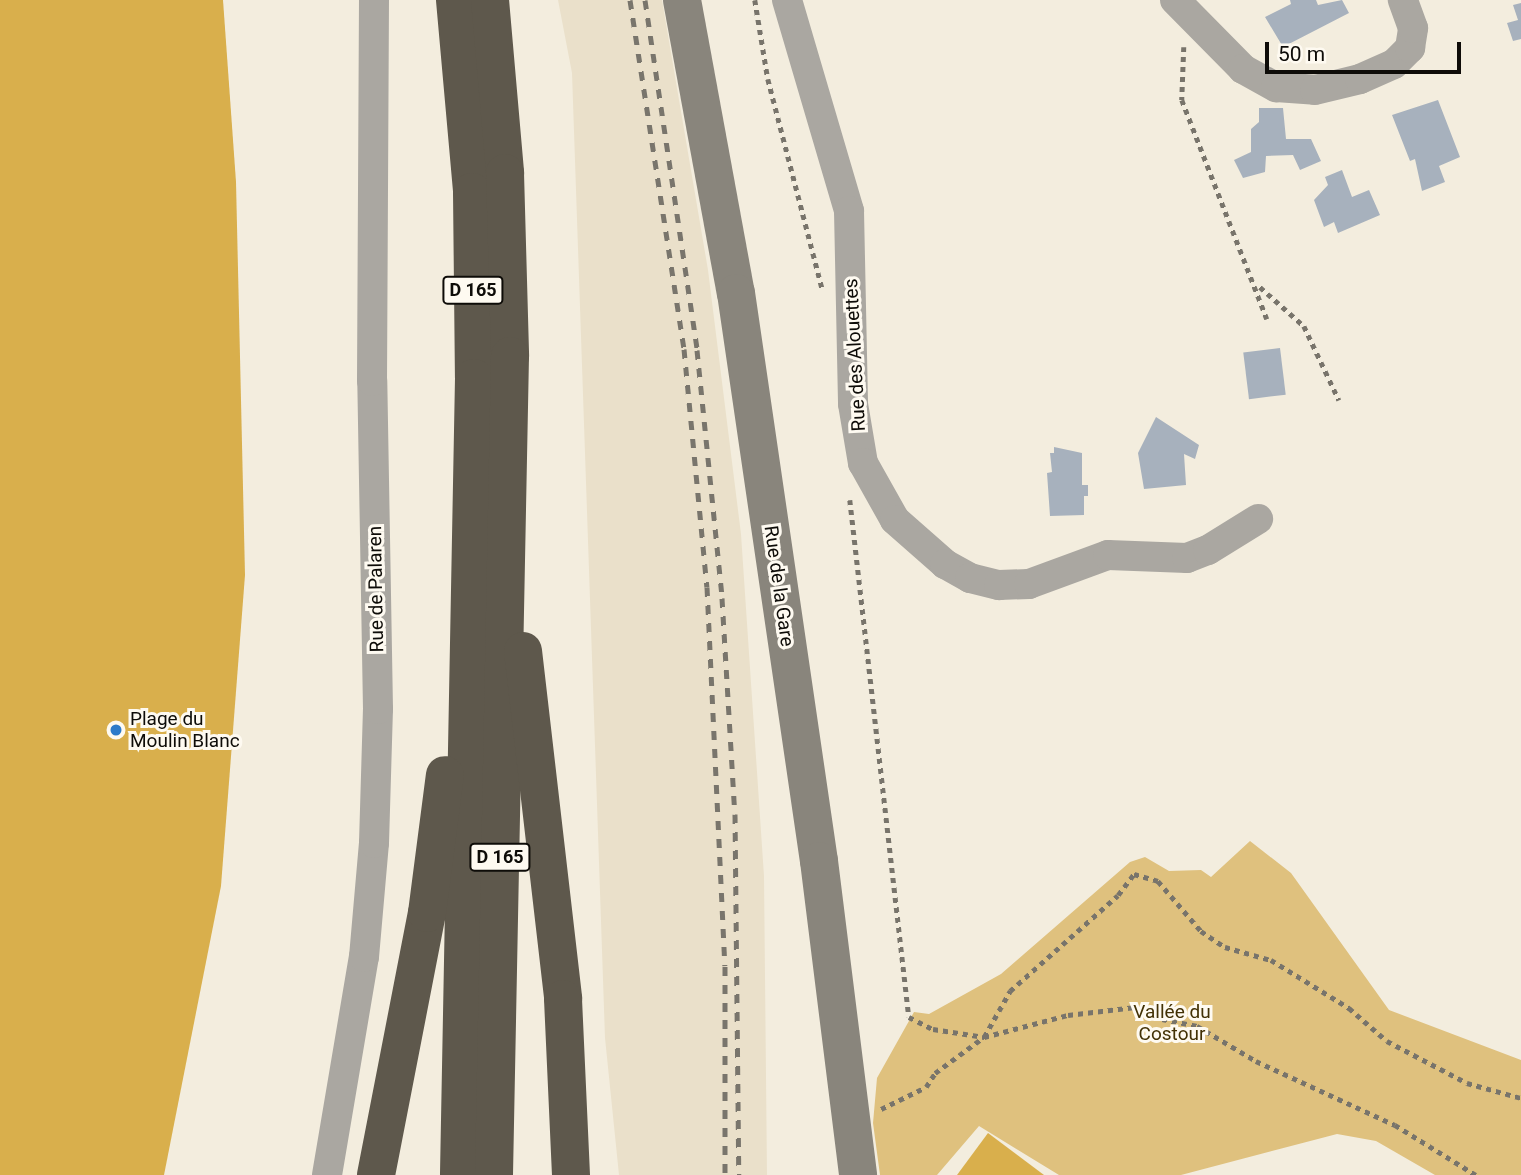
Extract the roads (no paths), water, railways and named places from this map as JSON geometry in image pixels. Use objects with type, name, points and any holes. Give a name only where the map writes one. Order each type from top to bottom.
[{"type":"highway","name":"D 165","points":[[455,0],[472,192],[470,582],[459,1175]]},
{"type":"highway","name":"D 165","points":[[490,0],[505,173],[510,356],[494,1175]]},
{"type":"highway","points":[[506,539],[528,681],[563,999],[571,1175]]},
{"type":"highway","points":[[376,1175],[427,913],[470,582]]},
{"type":"main road","name":"Rue de la Gare","points":[[682,0],[738,307],[819,861],[858,1175]]},
{"type":"street","name":"Rue de Palaren","points":[[327,1175],[364,957],[374,843],[377,709],[372,381],[374,0]]},
{"type":"street","name":"Rue des Alouettes","points":[[787,0],[849,211],[853,404],[863,463],[895,520],[917,541],[970,578],[999,585],[1029,583],[1108,555],[1187,558],[1208,550],[1258,519]]},
{"type":"street","points":[[1182,8],[1243,69],[1276,87],[1315,90],[1360,79],[1394,64],[1410,48],[1413,28],[1403,0]]},
{"type":"railway","points":[[630,0],[684,349],[707,587],[725,966],[725,1175]]},
{"type":"railway","points":[[645,0],[697,350],[722,598],[735,814],[739,1175]]},
{"type":"place","name":"Plage du Moulin Blanc","points":[[116,730]]},
{"type":"park label","name":"Vallée du Costour","points":[[1172,1023]]}]
